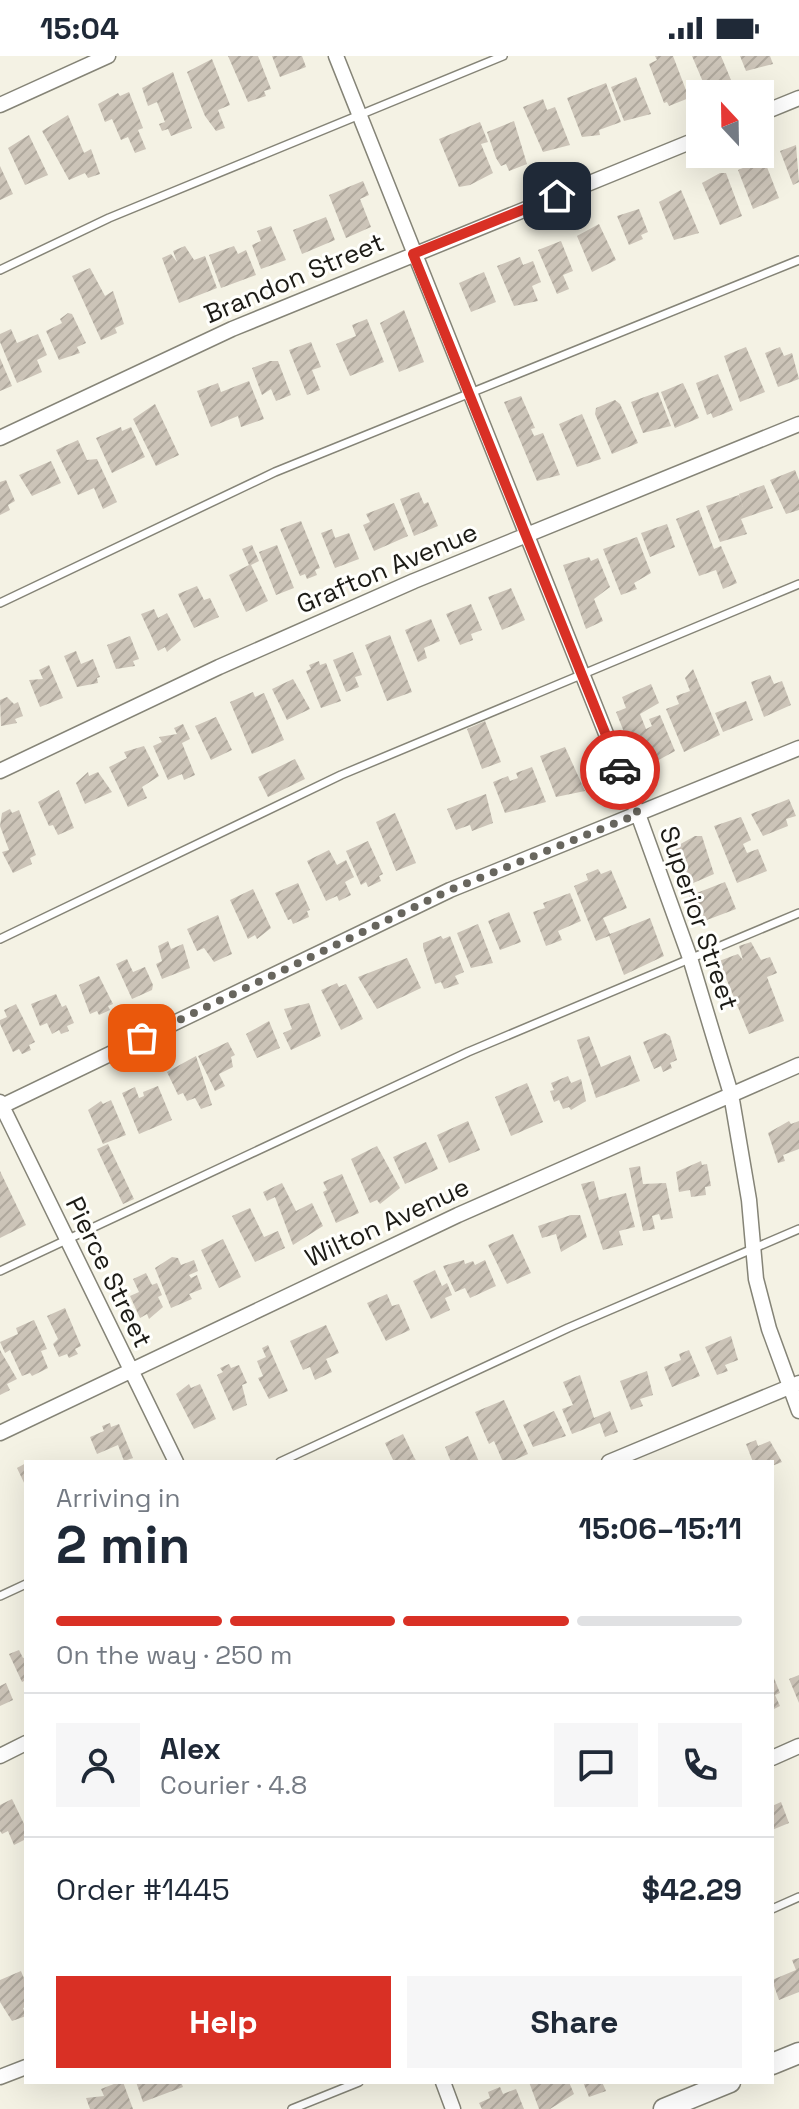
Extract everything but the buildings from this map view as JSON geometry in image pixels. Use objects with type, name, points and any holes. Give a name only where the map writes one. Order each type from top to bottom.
[{"type":"street","points":[[0,105],[108,56]]},
{"type":"street","name":"Superior Street","points":[[336,56],[638,814],[690,958],[731,1094],[756,1279],[794,1385],[799,1411]]},
{"type":"street","points":[[774,108],[799,98]]},
{"type":"street","name":"Brandon Street","points":[[0,438],[232,329],[686,144]]},
{"type":"street","name":"Grafton Avenue","points":[[0,771],[219,667],[414,581],[799,424]]},
{"type":"street","points":[[1,1105],[450,890],[799,748]]},
{"type":"street","name":"Wilton Avenue","points":[[0,1433],[458,1215],[799,1065]]},
{"type":"street","name":"Pierce Street","points":[[1,1105],[175,1460]]},
{"type":"street","points":[[614,1460],[794,1385]]},
{"type":"street","points":[[0,1756],[24,1744]]},
{"type":"street","points":[[774,1757],[799,1746]]},
{"type":"street","points":[[774,2063],[799,2053]]},
{"type":"street","points":[[0,2077],[24,2068]]},
{"type":"street","points":[[444,2084],[453,2109]]},
{"type":"street","points":[[664,2109],[725,2084]]},
{"type":"lane","points":[[0,270],[109,218],[503,56]]},
{"type":"lane","points":[[0,603],[275,472],[799,260]]},
{"type":"lane","points":[[0,939],[341,775],[580,672],[799,584]]},
{"type":"lane","points":[[0,1271],[374,1094],[799,913]]},
{"type":"lane","points":[[284,1460],[568,1328],[799,1229]]},
{"type":"lane","points":[[0,1596],[24,1585]]},
{"type":"lane","points":[[774,1908],[799,1897]]},
{"type":"lane","points":[[292,2109],[354,2084]]},
{"type":"way so far","points":[[142,1038],[450,890],[638,814],[620,770]]},
{"type":"route","points":[[557,196],[413,254],[620,770]]}]
